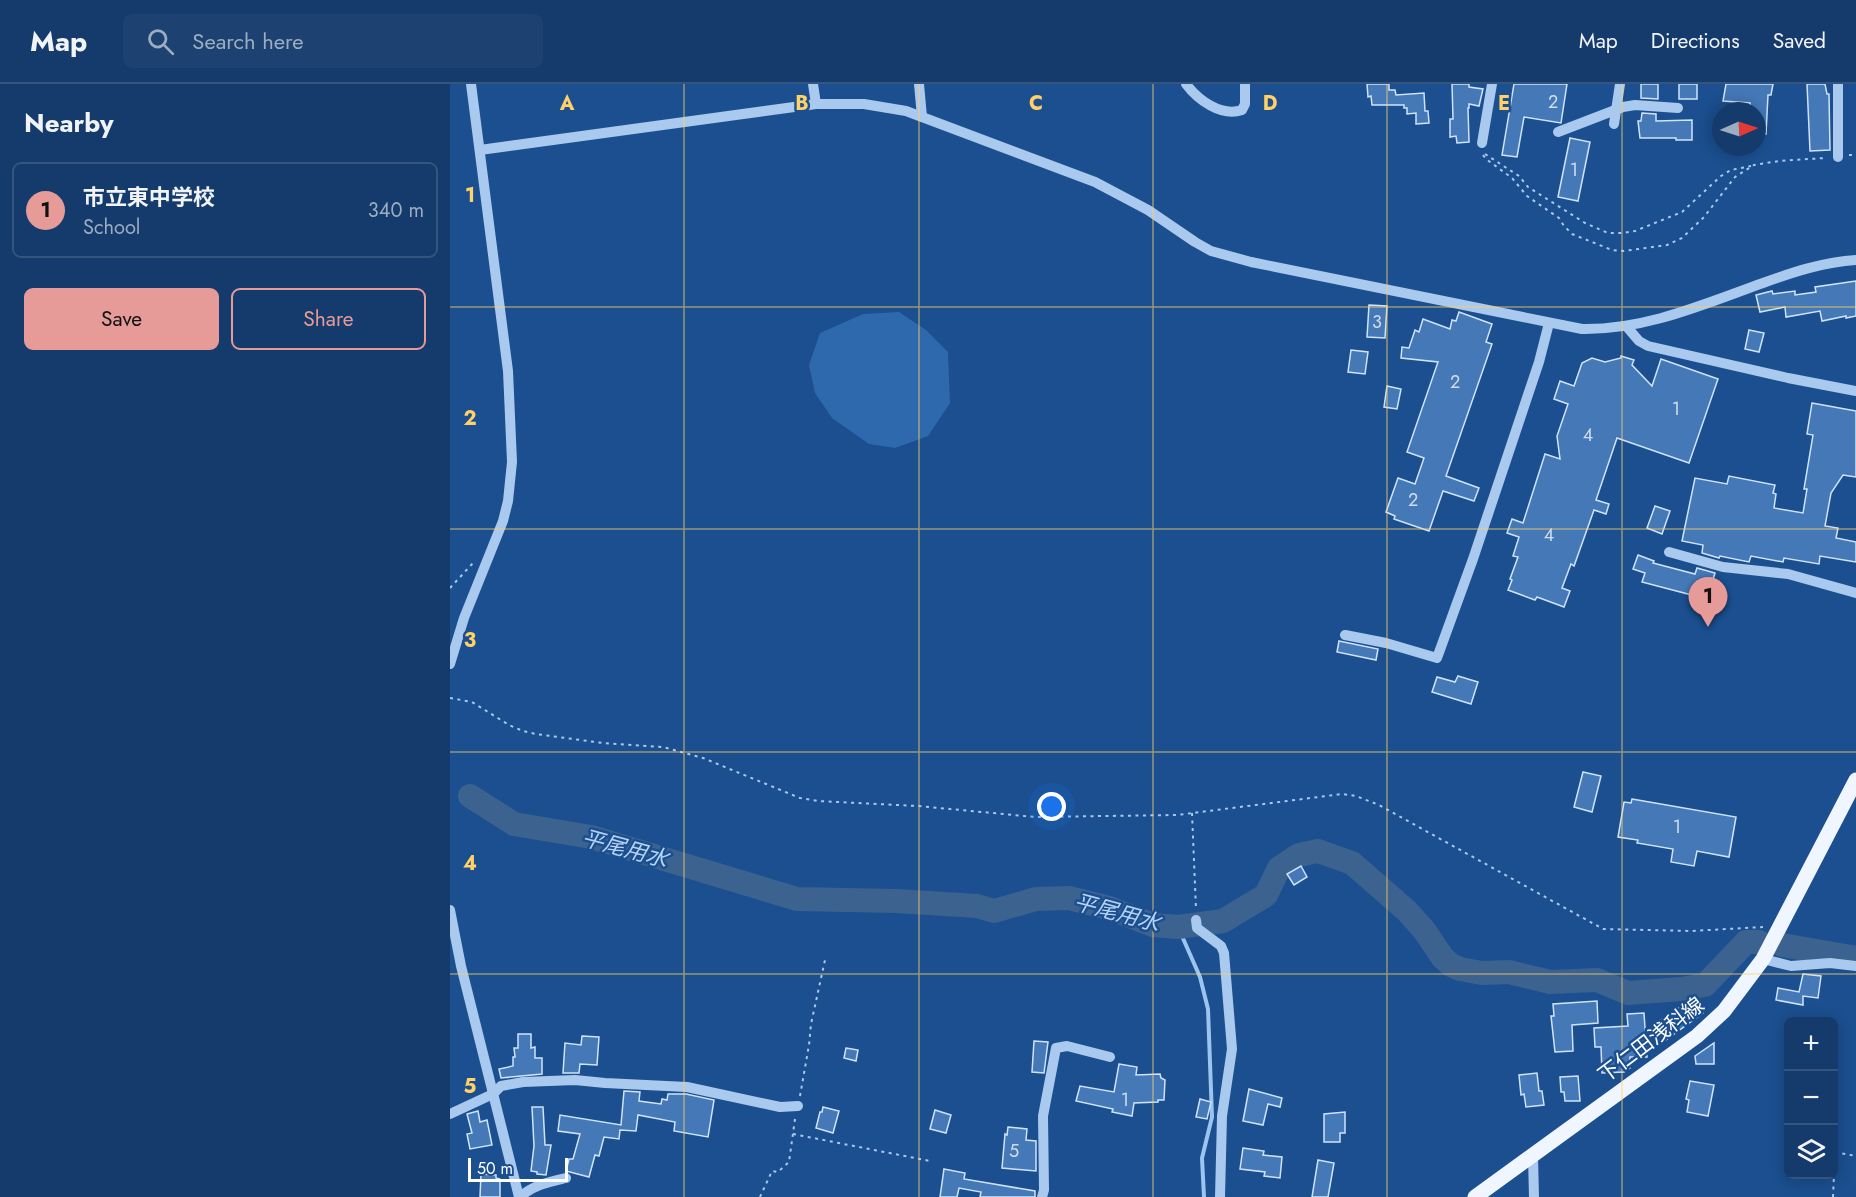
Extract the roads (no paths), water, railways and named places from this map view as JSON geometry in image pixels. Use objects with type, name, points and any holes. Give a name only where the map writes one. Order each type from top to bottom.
[{"type":"main road","name":"下仁田浅科線","points":[[1475,1197],[1697,1036],[1724,1011],[1763,959],[1856,780]]},
{"type":"street","points":[[450,664],[464,618],[497,540],[508,501],[512,462],[508,371],[471,84]]},
{"type":"street","points":[[813,84],[816,104]]},
{"type":"street","points":[[919,84],[922,117]]},
{"type":"street","points":[[1185,84],[1193,93],[1220,111],[1233,113],[1242,110],[1245,104],[1245,84]]},
{"type":"street","points":[[1482,143],[1492,84]]},
{"type":"street","points":[[1614,124],[1620,84]]},
{"type":"street","points":[[1838,84],[1838,157]]},
{"type":"street","points":[[480,150],[816,104],[864,104],[906,111],[1095,182],[1148,210],[1212,251],[1251,262],[1582,329],[1627,327],[1676,314],[1806,268],[1856,260]]},
{"type":"street","points":[[1558,132],[1616,108],[1635,105],[1678,108]]},
{"type":"street","points":[[1345,635],[1386,643],[1437,658],[1539,362],[1549,323]]},
{"type":"street","points":[[1627,327],[1639,340],[1648,345],[1788,378],[1856,391]]},
{"type":"street","points":[[1669,552],[1723,567],[1788,574],[1856,593]]},
{"type":"street","points":[[450,910],[460,966],[520,1197],[529,1189],[566,1178]]},
{"type":"street","points":[[1197,924],[1221,946],[1224,953],[1232,1049],[1222,1116],[1220,1197]]},
{"type":"street","points":[[1763,959],[1791,966],[1830,963],[1856,966]]},
{"type":"street","points":[[1042,1197],[1043,1116],[1056,1048],[1067,1046],[1110,1057]]},
{"type":"street","points":[[450,1114],[493,1094],[501,1086],[523,1082],[575,1080],[687,1087],[780,1107],[798,1106]]},
{"type":"street","points":[[1533,1156],[1534,1197]]},
{"type":"waterway","name":"平尾用水","points":[[470,796],[514,824],[591,837],[797,899],[896,901],[977,906],[994,911],[1036,899],[1069,898],[1109,908],[1153,925],[1178,927],[1223,921],[1266,895],[1279,868],[1299,855],[1318,851],[1352,863],[1407,911],[1424,930],[1443,958],[1460,969],[1482,973],[1509,972],[1550,982],[1597,980],[1628,993],[1681,989],[1705,985],[1746,942],[1759,942]]},
{"type":"waterway","points":[[1178,927],[1200,977],[1208,1009],[1212,1117],[1202,1158],[1204,1197]]},
{"type":"waterway","name":"平尾用水","points":[[1782,945],[1856,958]]},
{"type":"place","name":"市立東中学校","points":[[1708,627]]}]
